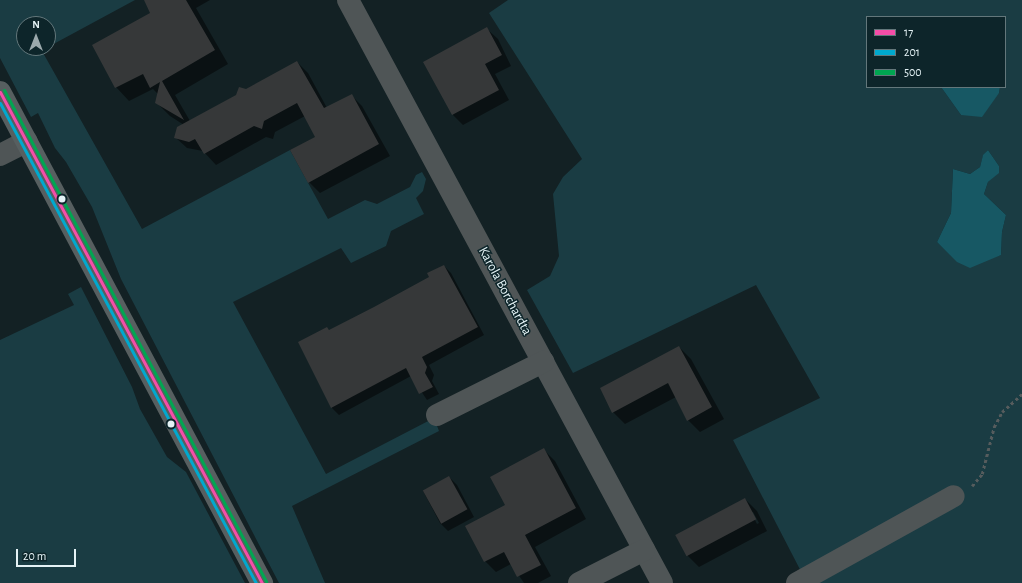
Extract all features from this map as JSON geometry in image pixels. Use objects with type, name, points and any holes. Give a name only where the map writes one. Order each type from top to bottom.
[{"type":"main road","points":[[0,92],[262,583]]},
{"type":"street","name":"Karola Borchardta","points":[[348,0],[662,583]]},
{"type":"street","points":[[0,155],[27,141]]},
{"type":"street","points":[[437,415],[543,362]]},
{"type":"street","points":[[796,583],[954,496]]},
{"type":"street","points":[[579,583],[644,550]]},
{"type":"path","points":[[954,496],[978,480],[994,427],[1002,412],[1022,394]]},
{"type":"shaded area","points":[[0,0],[135,0],[56,43],[56,16],[16,16],[16,56],[45,56],[142,229],[290,150],[328,219],[365,200],[377,204],[410,187],[416,175],[422,172],[426,179],[423,191],[416,198],[424,214],[391,231],[386,246],[351,263],[341,248],[233,302],[326,474],[434,418],[439,431],[292,506],[325,583],[279,583],[121,279],[92,207],[66,162],[55,148],[38,113],[31,117],[0,58]]},
{"type":"shaded area","points":[[508,0],[1022,0],[1022,583],[807,583],[733,440],[820,398],[756,285],[573,373],[527,290],[550,276],[559,256],[553,194],[563,177],[582,159],[489,13]],"holes":[[[988,150],[999,166],[999,172],[988,182],[984,194],[1006,215],[1002,232],[1001,255],[958,262],[937,242],[951,213],[953,169],[970,174],[980,167],[983,156]]]},
{"type":"shaded area","points":[[942,88],[1000,88],[999,93],[982,117],[961,115]]},
{"type":"shaded area","points":[[988,150],[999,166],[999,173],[988,182],[984,194],[1006,215],[1002,232],[1001,255],[970,268],[957,262],[937,242],[951,213],[953,169],[970,174],[980,167],[983,155]]},
{"type":"shaded area","points":[[81,287],[132,387],[140,409],[167,457],[186,472],[245,583],[0,583],[0,340],[74,305],[68,294]]},
{"type":"building","points":[[144,0],[186,0],[215,50],[162,81],[184,120],[155,103],[160,82],[150,88],[143,74],[115,88],[92,45],[150,13]]},
{"type":"building","points":[[487,27],[502,55],[485,64],[499,90],[452,115],[423,62]]},
{"type":"building","points":[[297,61],[324,108],[352,94],[379,144],[308,183],[290,150],[315,137],[297,103],[264,121],[262,129],[254,126],[204,154],[195,139],[189,142],[174,138],[177,127],[236,95],[239,87],[246,89]]},
{"type":"building","points":[[444,265],[478,327],[422,357],[427,367],[425,373],[433,387],[419,394],[406,368],[331,408],[298,342],[327,327],[329,330],[374,307],[429,277],[427,273]]},
{"type":"building","points":[[679,346],[712,407],[687,421],[668,383],[612,413],[600,388]]},
{"type":"building","points":[[544,448],[576,508],[525,535],[541,565],[517,577],[504,552],[484,562],[465,526],[505,505],[490,477]]},
{"type":"building","points":[[449,476],[467,509],[441,524],[423,491]]},
{"type":"building","points":[[745,498],[756,519],[687,556],[675,535]]},
{"type":"transit line","name":"500","points":[[4,90],[266,581]]},
{"type":"transit line","name":"17","points":[[0,92],[262,583]]},
{"type":"transit line","name":"201","points":[[0,103],[256,583]]}]
